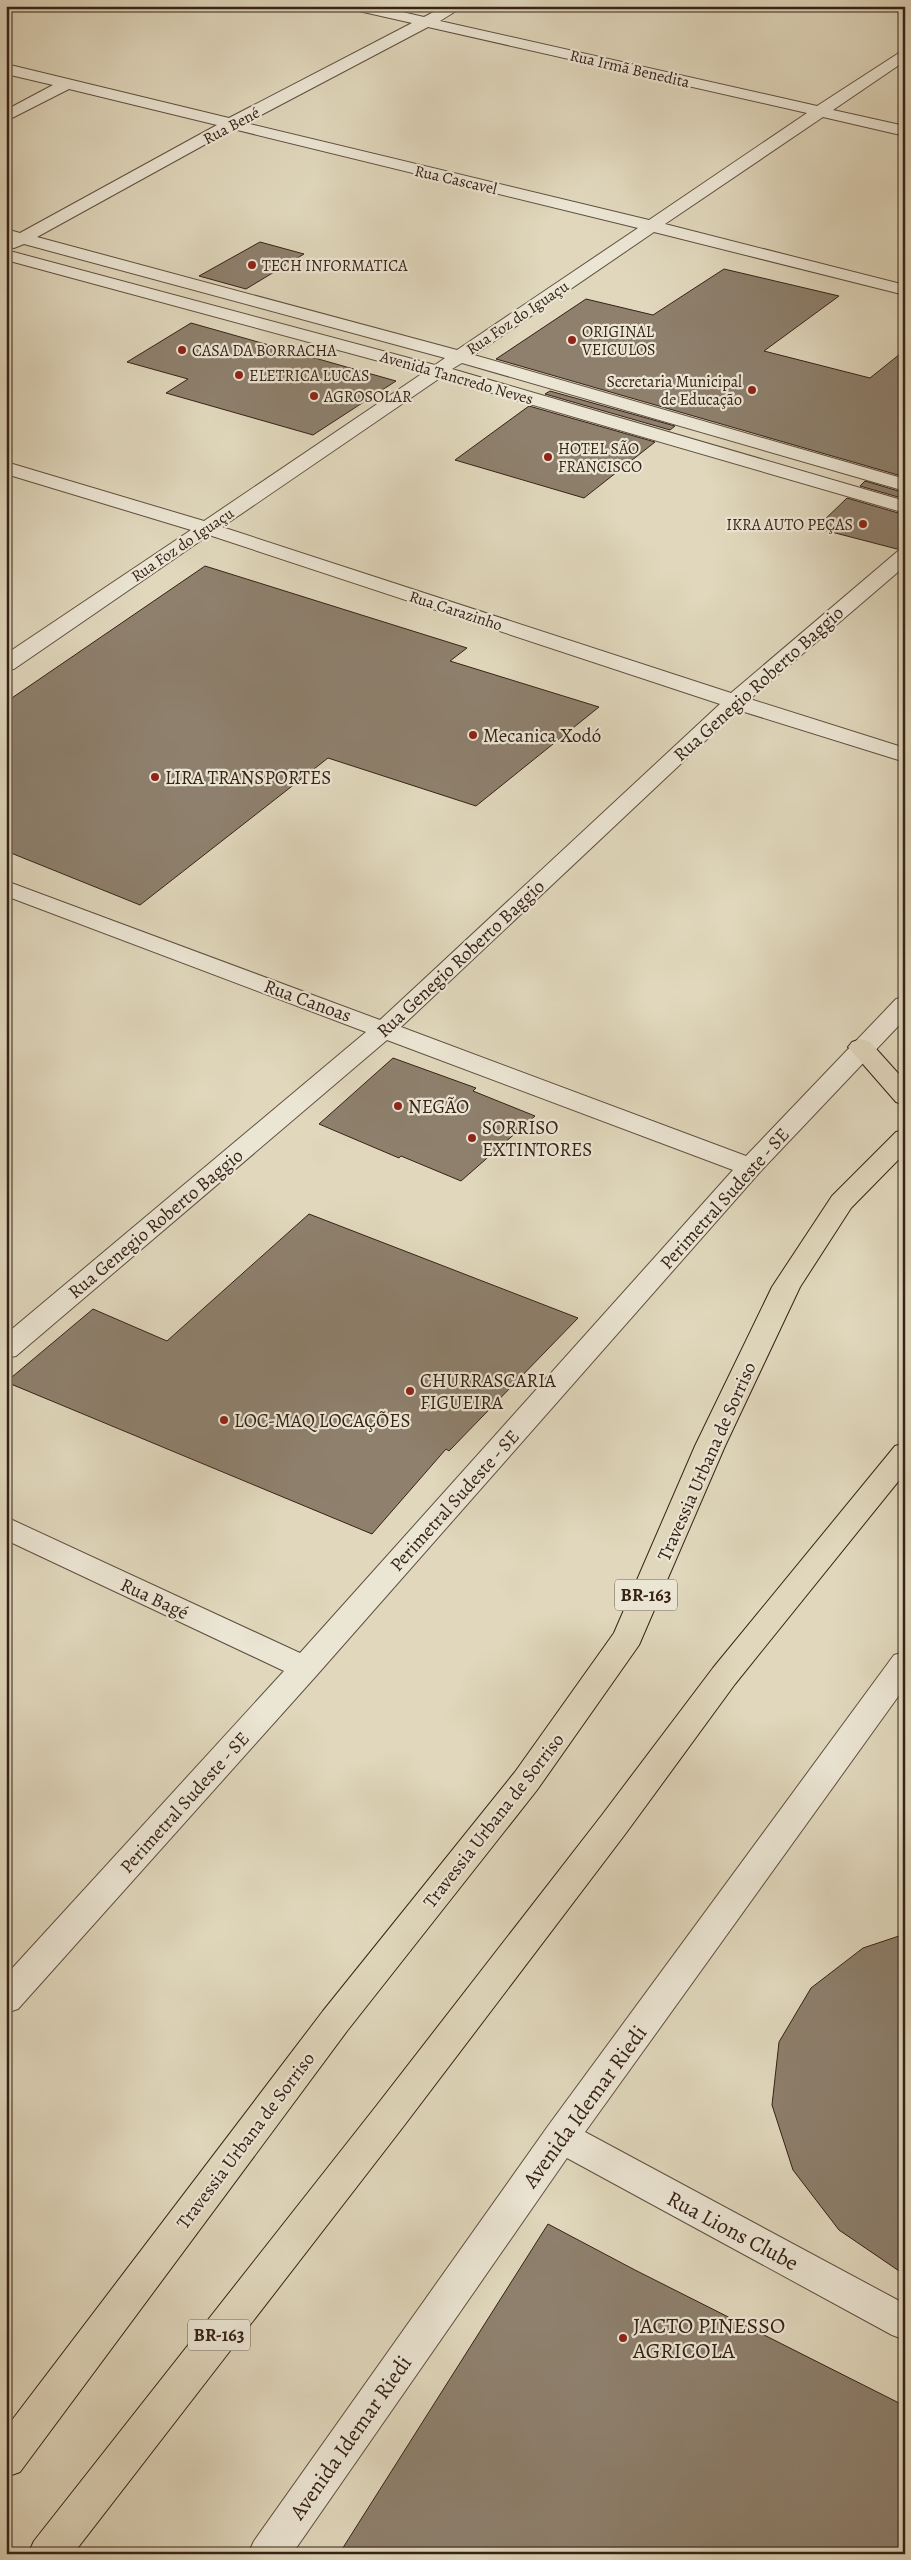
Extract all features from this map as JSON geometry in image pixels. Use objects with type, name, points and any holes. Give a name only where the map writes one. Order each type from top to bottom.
[{"type":"highway","points":[[861,1047],[905,1097]]},
{"type":"highway","name":"Travessia Urbana de Sorriso","points":[[6,2459],[335,2021],[526,1781],[628,1638],[710,1446],[786,1287],[841,1202],[905,1138]]},
{"type":"highway","points":[[905,1150],[901,1160],[905,1171]]},
{"type":"highway","name":"BR-163","points":[[48,2554],[420,2076],[724,1676],[905,1453]]},
{"type":"street","name":"Rua Irmã Benedita","points":[[355,6],[905,131]]},
{"type":"street","name":"Rua Bené","points":[[6,247],[15,236],[457,6]]},
{"type":"street","name":"Rua Foz do Iguaçu","points":[[6,664],[652,226],[818,111],[905,54]]},
{"type":"street","name":"Rua Cascavel","points":[[6,69],[229,125],[652,226],[905,290]]},
{"type":"street","points":[[6,116],[65,84]]},
{"type":"street","name":"Avenida Tancredo Neves","points":[[15,236],[458,356],[905,484]]},
{"type":"street","name":"Avenida Tancredo Neves","points":[[6,255],[438,371],[905,507]]},
{"type":"street","name":"Rua Carazinho","points":[[6,468],[206,528],[645,673],[736,700],[905,755]]},
{"type":"street","name":"Rua Genegio Roberto Baggio","points":[[6,1350],[385,1029],[736,700],[905,555]]},
{"type":"street","name":"Rua Canoas","points":[[6,888],[750,1167]]},
{"type":"street","name":"Perimetral Sudeste - SE","points":[[6,1998],[305,1668],[750,1167],[861,1047],[883,1029],[905,1004]]},
{"type":"street","name":"Rua Bagé","points":[[6,1527],[305,1668]]},
{"type":"street","name":"Avenida Idemar Riedi","points":[[268,2554],[561,2137],[905,1662]]},
{"type":"street","name":"Rua Lions Clube","points":[[561,2137],[905,2323]]},
{"type":"building","name":"TECH INFORMATICA","points":[[260,242],[304,254],[246,289],[199,276]]},
{"type":"building","points":[[724,269],[839,296],[764,351],[870,378],[905,350],[905,477],[496,359],[586,299],[653,315]]},
{"type":"building","points":[[191,323],[396,381],[313,435],[166,393],[188,379],[127,362]]},
{"type":"building","points":[[550,391],[675,426],[670,430],[545,394]]},
{"type":"building","name":"HOTEL SÃO FRANCISCO","points":[[529,406],[655,442],[584,498],[455,460]]},
{"type":"building","points":[[865,481],[905,493],[905,499],[860,486]]},
{"type":"building","name":"IKRA AUTO PEÇAS","points":[[847,498],[905,515],[905,547],[897,549],[816,528]]},
{"type":"building","name":"LIRA TRANSPORTES","points":[[205,566],[467,648],[450,661],[599,707],[476,806],[328,758],[140,905],[6,851],[6,702]]},
{"type":"building","points":[[393,1058],[476,1088],[473,1091],[535,1116],[461,1181],[401,1156],[399,1158],[319,1124]]},
{"type":"building","points":[[309,1214],[578,1318],[449,1451],[446,1449],[372,1534],[6,1382],[93,1309],[167,1341]]},
{"type":"building","points":[[905,1934],[905,2275],[839,2230],[793,2170],[772,2105],[779,2042],[811,1988],[863,1948]]},
{"type":"building","name":"JACTO PINESSO AGRICOLA","points":[[548,2224],[905,2406],[905,2554],[339,2554]]},
{"type":"place","name":"TECH INFORMATICA","points":[[252,265]]},
{"type":"place","name":"ORIGINAL VEICULOS","points":[[572,340]]},
{"type":"place","name":"CASA DA BORRACHA","points":[[182,350]]},
{"type":"place","name":"ELETRICA LUCAS","points":[[239,375]]},
{"type":"place","name":"Secretaria Municipal de Educação","points":[[752,390]]},
{"type":"place","name":"AGROSOLAR","points":[[314,396]]},
{"type":"place","name":"HOTEL SÃO FRANCISCO","points":[[548,457]]},
{"type":"place","name":"IKRA AUTO PEÇAS","points":[[863,524]]},
{"type":"place","name":"Mecanica Xodó","points":[[473,735]]},
{"type":"place","name":"LIRA TRANSPORTES","points":[[155,777]]},
{"type":"place","name":"NEGÃO","points":[[398,1106]]},
{"type":"place","name":"SORRISO EXTINTORES","points":[[472,1138]]},
{"type":"place","name":"CHURRASCARIA FIGUEIRA","points":[[410,1391]]},
{"type":"place","name":"LOC-MAQ LOCAÇÕES","points":[[224,1420]]},
{"type":"place","name":"JACTO PINESSO AGRICOLA","points":[[623,2338]]}]
